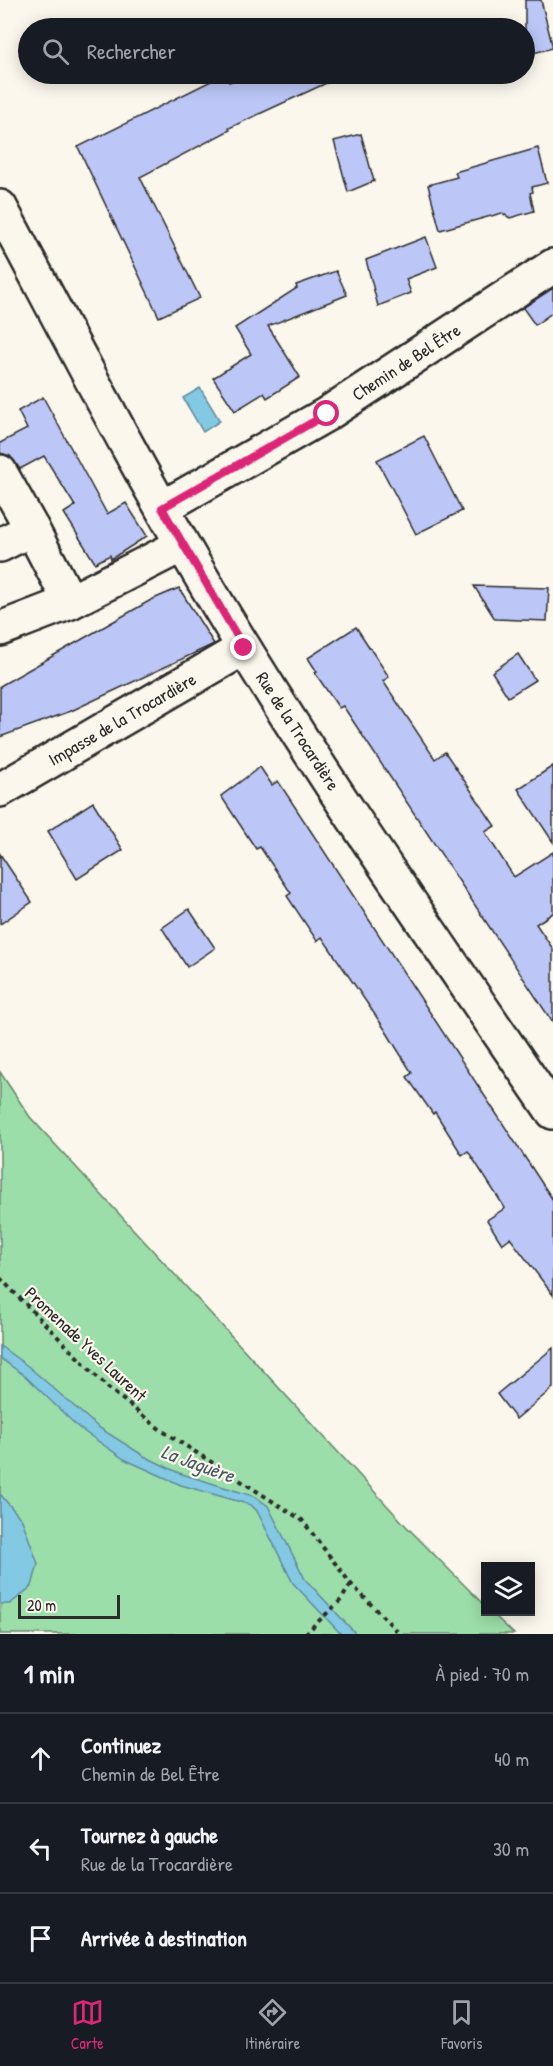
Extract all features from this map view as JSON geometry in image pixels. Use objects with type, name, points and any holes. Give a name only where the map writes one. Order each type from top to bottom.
[{"type":"street","name":"Rue de la Trocardière","points":[[0,207],[182,545],[244,648],[376,852],[553,1112]]},
{"type":"street","name":"Chemin de Bel Être","points":[[162,508],[327,414],[553,266]]},
{"type":"street","points":[[0,472],[70,602]]},
{"type":"street","points":[[0,545],[32,529]]},
{"type":"street","points":[[0,629],[70,602],[182,545]]},
{"type":"street","name":"Impasse de la Trocardière","points":[[0,790],[244,648]]},
{"type":"path","name":"Promenade Yves Laurent","points":[[0,1278],[107,1387],[161,1430],[302,1520],[351,1584],[400,1634]]},
{"type":"path","points":[[305,1634],[341,1600],[351,1584]]},
{"type":"green space","points":[[0,1072],[30,1117],[406,1526],[481,1602],[481,1616],[495,1616],[514,1634],[0,1634]]},
{"type":"water","points":[[200,388],[220,421],[203,432],[183,398]]},
{"type":"water","points":[[0,1346],[29,1367],[98,1427],[144,1456],[179,1473],[256,1497],[268,1506],[305,1579],[356,1634],[341,1634],[293,1583],[257,1511],[251,1505],[181,1485],[124,1459],[79,1428],[25,1376],[0,1358]]},
{"type":"water","points":[[0,1494],[22,1520],[38,1564],[32,1586],[10,1604],[0,1604]]},
{"type":"building","points":[[525,0],[541,0],[553,48],[535,52],[535,18],[525,18]]},
{"type":"building","points":[[205,84],[324,84],[229,128],[230,130],[140,177],[200,298],[159,317],[78,147]]},
{"type":"building","points":[[361,134],[374,181],[348,192],[334,141]]},
{"type":"building","points":[[538,148],[547,183],[532,187],[533,192],[530,193],[534,211],[510,218],[502,213],[440,230],[428,185],[457,177],[455,172]]},
{"type":"building","points":[[426,237],[437,267],[406,279],[411,293],[378,306],[366,260]]},
{"type":"building","points":[[336,271],[347,295],[268,326],[300,377],[267,398],[264,393],[235,411],[213,378],[251,354],[235,328],[297,288],[296,285]]},
{"type":"building","points":[[553,288],[553,312],[535,325],[523,308]]},
{"type":"building","points":[[43,397],[107,514],[126,503],[147,536],[111,559],[110,555],[95,563],[64,513],[75,506],[44,456],[20,469],[10,456],[0,453],[0,443],[27,429],[18,411]]},
{"type":"building","points":[[424,436],[462,511],[416,534],[377,460]]},
{"type":"building","points":[[474,586],[549,588],[547,621],[495,619]]},
{"type":"building","points":[[179,588],[214,644],[71,711],[0,737],[0,686],[151,600]]},
{"type":"building","points":[[356,627],[389,677],[383,681],[435,759],[445,752],[495,826],[485,832],[514,877],[553,852],[553,913],[536,924],[553,949],[553,1023],[343,706],[339,708],[315,673],[317,672],[308,658]]},
{"type":"building","points":[[518,654],[535,680],[508,697],[492,672]]},
{"type":"building","points":[[553,766],[553,842],[518,789]]},
{"type":"building","points":[[260,767],[272,785],[278,781],[553,1200],[553,1295],[510,1238],[502,1244],[487,1220],[505,1208],[468,1151],[462,1155],[435,1112],[433,1114],[407,1077],[412,1073],[384,1028],[322,937],[317,941],[287,896],[291,893],[260,847],[256,849],[221,796]]},
{"type":"building","points":[[93,802],[123,850],[77,879],[48,831]]},
{"type":"building","points":[[0,854],[32,902],[0,924]]},
{"type":"building","points":[[189,909],[215,948],[187,967],[162,928]]},
{"type":"building","points":[[553,1348],[553,1388],[516,1419],[497,1394]]},
{"type":"route","points":[[244,648],[162,508],[327,414]]},
{"type":"water label","name":"La Jaguère","points":[[198,1463]]}]
